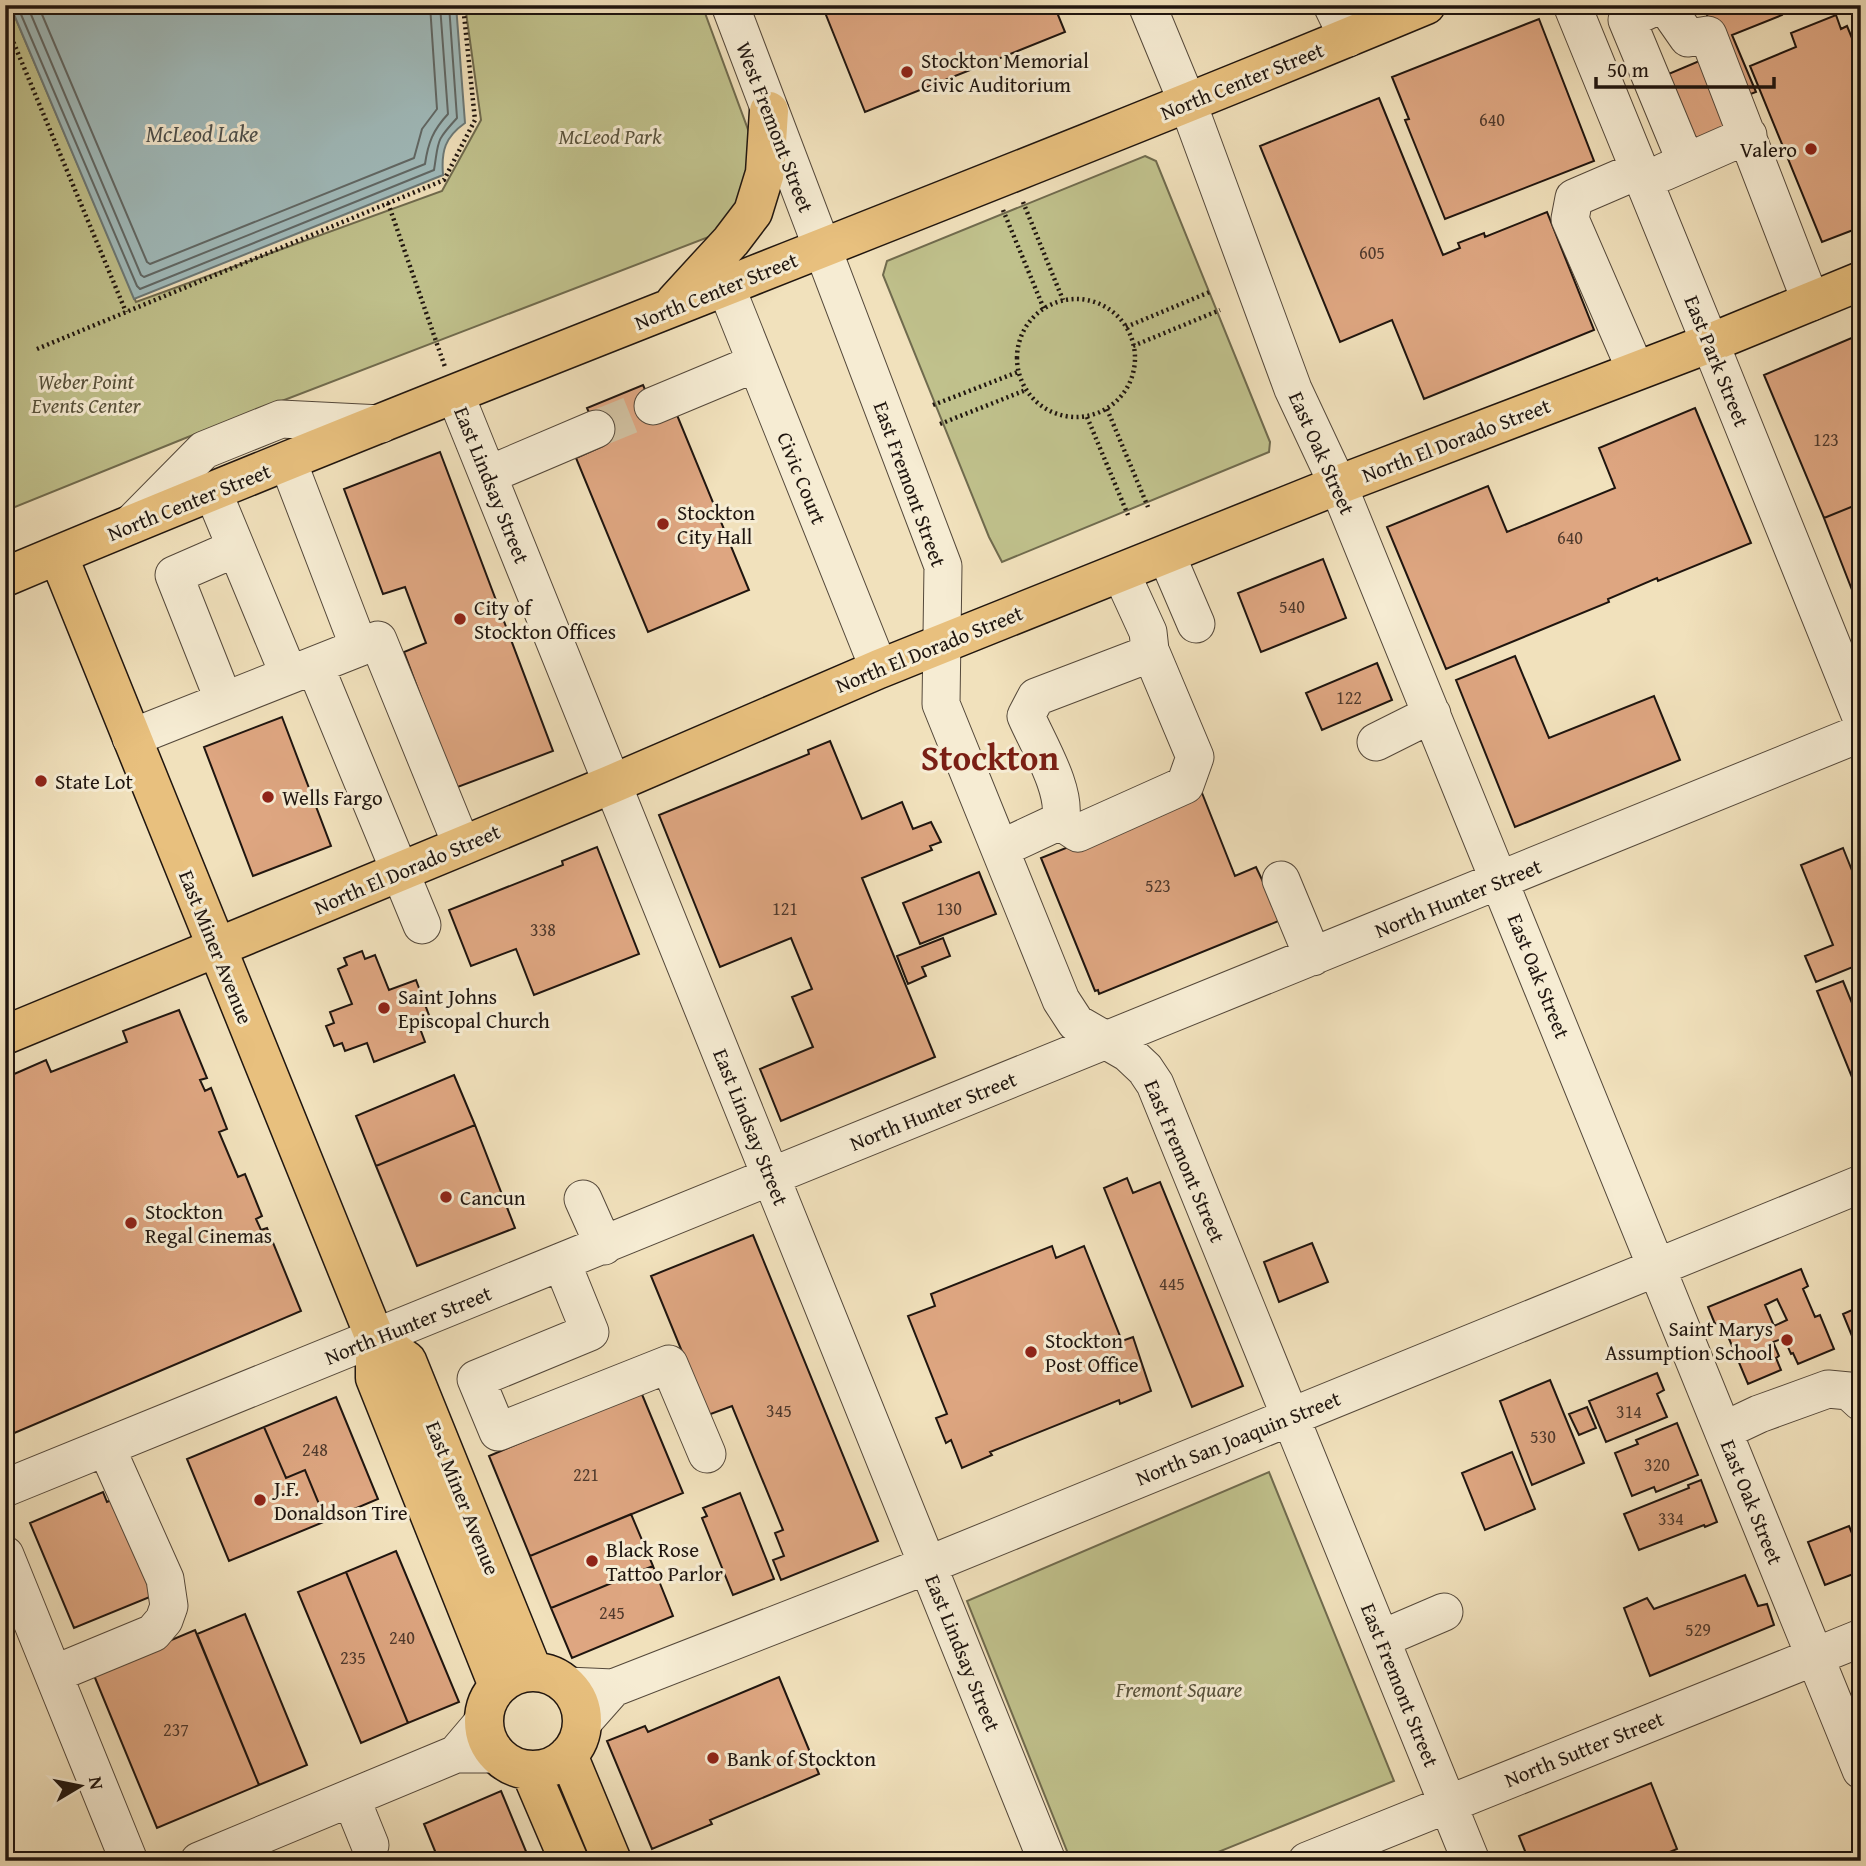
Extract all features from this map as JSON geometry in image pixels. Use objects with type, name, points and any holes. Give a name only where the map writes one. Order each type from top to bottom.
[{"type":"main road","name":"North Center Street","points":[[5,578],[455,394],[1188,104],[1340,22],[1426,5]]},
{"type":"main road","points":[[668,310],[754,212],[765,173],[769,111]]},
{"type":"main road","name":"North El Dorado Street","points":[[5,1035],[612,784],[879,669],[1338,485],[1710,343],[1861,281]]},
{"type":"main road","name":"East Miner Avenue","points":[[58,555],[375,1338],[374,1376],[502,1733],[573,1856]]},
{"type":"main road","name":"East Miner Avenue","points":[[375,1338],[407,1361],[550,1679]]},
{"type":"main road","points":[[575,1739],[559,1762],[545,1769],[502,1733],[512,1676],[550,1679],[572,1691],[580,1706],[575,1739],[612,1861]]},
{"type":"street","name":"West Fremont Street","points":[[730,5],[821,249]]},
{"type":"street","name":"East Oak Street","points":[[1147,5],[1188,104],[1293,389],[1338,485],[1861,1770]]},
{"type":"street","name":"East Park Street","points":[[1572,5],[1861,717]]},
{"type":"street","points":[[1665,5],[1688,38],[1708,35],[1811,302]]},
{"type":"street","points":[[1585,38],[1643,13],[1686,162]]},
{"type":"street","points":[[1636,371],[1570,219],[1574,198],[1686,162],[1748,135]]},
{"type":"street","name":"East Fremont Street","points":[[821,249],[943,566],[941,704],[1061,1000],[1076,1023],[1108,1040],[1145,1069],[1155,1084],[1471,1861]]},
{"type":"street","name":"Civic Court","points":[[726,287],[879,669]]},
{"type":"street","points":[[653,407],[756,363]]},
{"type":"street","name":"East Lindsay Street","points":[[455,394],[1047,1861]]},
{"type":"street","points":[[126,528],[204,450],[281,419],[382,424]]},
{"type":"street","points":[[488,475],[596,429]]},
{"type":"street","points":[[288,462],[359,648]]},
{"type":"street","points":[[213,492],[236,548],[302,670],[422,925]]},
{"type":"street","points":[[224,701],[174,575],[236,548]]},
{"type":"street","points":[[1166,554],[1196,624]]},
{"type":"street","points":[[1060,821],[1077,833],[1185,785],[1195,757],[1150,650],[1148,632],[1121,573]]},
{"type":"street","points":[[131,738],[378,640],[462,846]]},
{"type":"street","points":[[1000,849],[1060,821],[1063,811],[1061,795],[1026,716],[1036,697],[1146,655],[1150,650]]},
{"type":"street","points":[[1376,742],[1432,714]]},
{"type":"street","name":"North Hunter Street","points":[[5,1488],[1861,733]]},
{"type":"street","points":[[1281,880],[1313,957]]},
{"type":"street","name":"North San Joaquin Street","points":[[550,1679],[613,1689],[928,1565],[1861,1184]]},
{"type":"street","points":[[583,1199],[604,1246]]},
{"type":"street","points":[[562,1263],[612,1386]]},
{"type":"street","points":[[590,1332],[476,1379],[498,1432],[669,1364],[707,1454]]},
{"type":"street","points":[[1723,1431],[1759,1414],[1828,1389],[1849,1391],[1861,1402]]},
{"type":"street","points":[[54,1674],[153,1633],[164,1620],[169,1606],[165,1579],[106,1447]]},
{"type":"street","points":[[5,1555],[129,1861]]},
{"type":"street","points":[[1381,1639],[1444,1612]]},
{"type":"street","name":"North Sutter Street","points":[[1307,1861],[1861,1638]]},
{"type":"street","name":"North San Joaquin Street","points":[[575,1739],[613,1689]]},
{"type":"street","points":[[199,1861],[502,1733]]},
{"type":"street","points":[[351,1798],[370,1845]]},
{"type":"path","points":[[37,349],[444,180],[475,120],[463,5]]},
{"type":"path","points":[[5,22],[126,312]]},
{"type":"path","points":[[1023,202],[1063,300]]},
{"type":"path","points":[[388,203],[455,394]]},
{"type":"path","points":[[1003,210],[1044,309]]},
{"type":"path","points":[[1126,327],[1213,291]]},
{"type":"path","points":[[1082,299],[1097,303],[1118,317],[1126,327],[1133,346],[1135,363],[1121,396],[1107,408],[1087,416],[1068,417],[1050,412],[1026,390],[1018,372],[1017,355],[1021,335],[1032,318],[1044,309],[1063,300],[1082,299]]},
{"type":"path","points":[[1133,346],[1220,310]]},
{"type":"path","points":[[933,405],[1018,372]]},
{"type":"path","points":[[940,424],[1026,390]]},
{"type":"path","points":[[1107,408],[1148,507]]},
{"type":"path","points":[[1087,416],[1128,515]]},
{"type":"green space","name":"McLeod Park","points":[[5,5],[10,5],[136,302],[442,191],[481,120],[465,5],[702,5],[750,135],[747,187],[732,228],[188,437],[5,511]]},
{"type":"green space","points":[[1145,156],[1156,161],[1270,442],[1269,452],[1002,562],[989,537],[883,275],[887,261]]},
{"type":"green space","name":"Fremont Square","points":[[1269,1472],[1394,1781],[1196,1861],[1071,1861],[967,1601]]},
{"type":"water","name":"McLeod Lake","points":[[10,5],[456,5],[465,123],[446,145],[443,175],[134,299]]},
{"type":"building","name":"Stockton Memorial Civic Auditorium","points":[[822,5],[1054,5],[1065,32],[865,112]]},
{"type":"building","points":[[1703,5],[1779,5],[1782,15],[1732,35],[1756,92],[1740,98]]},
{"type":"building","points":[[1836,15],[1841,29],[1847,26],[1861,60],[1861,227],[1822,242],[1750,66],[1796,47],[1791,33]]},
{"type":"building","points":[[1539,19],[1594,161],[1445,219],[1405,120],[1409,119],[1392,77]]},
{"type":"building","points":[[1711,56],[1741,129],[1688,152],[1659,78]]},
{"type":"building","points":[[1379,98],[1443,255],[1460,248],[1458,243],[1484,233],[1485,237],[1547,212],[1594,330],[1424,399],[1392,320],[1340,342],[1260,146]]},
{"type":"building","points":[[1861,334],[1861,503],[1824,518],[1764,375]]},
{"type":"building","name":"Stockton City Hall","points":[[643,385],[659,422],[677,415],[749,590],[648,632],[576,458],[603,446],[587,408]]},
{"type":"building","points":[[1695,408],[1751,543],[1658,581],[1657,578],[1608,599],[1609,602],[1446,669],[1387,527],[1488,486],[1507,532],[1615,488],[1599,448]]},
{"type":"building","name":"City of Stockton Offices","points":[[440,452],[553,751],[455,788],[404,652],[426,643],[405,587],[383,594],[344,489]]},
{"type":"building","points":[[1861,503],[1861,613],[1824,518]]},
{"type":"building","points":[[1323,559],[1346,618],[1261,652],[1238,593]]},
{"type":"building","points":[[1515,656],[1549,738],[1654,696],[1680,760],[1515,827],[1456,680]]},
{"type":"building","points":[[1377,663],[1392,700],[1322,730],[1306,693]]},
{"type":"building","name":"Wells Fargo","points":[[282,717],[331,846],[253,876],[204,747]]},
{"type":"building","points":[[830,741],[862,819],[902,802],[913,829],[931,822],[941,842],[930,846],[932,850],[862,878],[935,1057],[781,1121],[760,1069],[813,1047],[792,997],[812,989],[791,938],[720,967],[659,815],[809,754],[808,750]]},
{"type":"building","points":[[1202,793],[1235,876],[1256,867],[1281,920],[1099,994],[1098,990],[1095,991],[1041,858]]},
{"type":"building","points":[[597,847],[639,954],[534,995],[516,949],[471,966],[449,910],[563,865],[562,861]]},
{"type":"building","points":[[1843,848],[1861,893],[1861,967],[1860,964],[1816,982],[1805,956],[1833,945],[1801,865]]},
{"type":"building","points":[[979,872],[996,914],[920,944],[903,903]]},
{"type":"building","points":[[943,938],[950,956],[922,967],[926,976],[908,984],[897,956]]},
{"type":"building","name":"Saint Johns Episcopal Church","points":[[362,951],[365,959],[375,955],[389,990],[416,980],[430,1018],[418,1023],[425,1042],[374,1062],[367,1043],[345,1051],[342,1043],[334,1046],[326,1026],[334,1023],[330,1012],[352,1004],[338,969],[347,965],[344,958]]},
{"type":"building","points":[[1843,981],[1856,1013],[1861,1011],[1861,1091],[1858,1092],[1817,991]]},
{"type":"building","name":"Stockton Regal Cinemas","points":[[179,1010],[207,1078],[200,1080],[205,1091],[211,1088],[227,1129],[219,1132],[238,1177],[245,1174],[262,1216],[256,1219],[261,1230],[267,1228],[301,1311],[5,1437],[5,1078],[46,1060],[51,1072],[127,1042],[123,1031]]},
{"type":"building","points":[[454,1075],[475,1125],[376,1166],[356,1116]]},
{"type":"building","name":"Cancun","points":[[475,1125],[515,1228],[417,1266],[376,1166]]},
{"type":"building","points":[[1127,1178],[1133,1193],[1160,1182],[1243,1386],[1192,1407],[1104,1188]]},
{"type":"building","points":[[753,1235],[878,1541],[781,1580],[773,1560],[784,1556],[775,1533],[783,1530],[732,1406],[708,1415],[651,1276]]},
{"type":"building","points":[[1312,1243],[1328,1282],[1279,1302],[1264,1262]]},
{"type":"building","name":"Stockton Post Office","points":[[1052,1246],[1056,1258],[1084,1246],[1122,1341],[1133,1337],[1151,1391],[1120,1404],[1119,1400],[990,1452],[992,1455],[962,1468],[951,1440],[946,1443],[936,1418],[947,1414],[908,1316],[935,1306],[931,1294]]},
{"type":"building","points":[[1801,1269],[1808,1286],[1803,1289],[1815,1317],[1820,1315],[1834,1349],[1798,1364],[1784,1338],[1773,1342],[1781,1370],[1748,1384],[1722,1322],[1715,1324],[1708,1307]],"holes":[[[1777,1299],[1787,1320],[1774,1326],[1765,1305]]]},
{"type":"building","points":[[1861,1306],[1861,1358],[1843,1314]]},
{"type":"building","points":[[1657,1373],[1664,1390],[1657,1394],[1667,1417],[1606,1442],[1589,1401]]},
{"type":"building","points":[[1550,1380],[1584,1463],[1532,1485],[1500,1401]]},
{"type":"building","points":[[641,1392],[683,1493],[530,1556],[489,1456]]},
{"type":"building","points":[[336,1397],[378,1499],[326,1521],[305,1470],[286,1478],[264,1427]]},
{"type":"building","points":[[1587,1407],[1596,1428],[1579,1435],[1569,1414]]},
{"type":"building","points":[[1677,1423],[1698,1475],[1656,1492],[1654,1487],[1632,1496],[1615,1453],[1638,1444],[1636,1440]]},
{"type":"building","name":"J.F. Donaldson Tire","points":[[264,1427],[286,1478],[305,1470],[326,1521],[229,1561],[187,1459]]},
{"type":"building","points":[[1512,1452],[1535,1509],[1485,1530],[1462,1473]]},
{"type":"building","points":[[1701,1480],[1717,1522],[1639,1550],[1624,1514],[1689,1488],[1688,1485]]},
{"type":"building","points":[[103,1492],[107,1502],[122,1496],[162,1592],[74,1628],[30,1523]]},
{"type":"building","points":[[740,1493],[774,1579],[733,1595],[702,1518],[707,1516],[703,1508]]},
{"type":"building","name":"Black Rose Tattoo Parlor","points":[[631,1514],[653,1566],[551,1608],[530,1556]]},
{"type":"building","points":[[1849,1526],[1861,1555],[1861,1571],[1825,1585],[1808,1542]]},
{"type":"building","points":[[396,1551],[459,1702],[408,1723],[346,1572]]},
{"type":"building","points":[[653,1566],[673,1616],[572,1658],[551,1608]]},
{"type":"building","points":[[346,1572],[408,1723],[361,1743],[298,1592]]},
{"type":"building","points":[[1745,1575],[1758,1606],[1767,1604],[1774,1625],[1650,1676],[1624,1608],[1647,1598],[1654,1609]]},
{"type":"building","points":[[245,1614],[307,1765],[259,1785],[197,1634]]},
{"type":"building","points":[[195,1630],[259,1785],[157,1828],[93,1673]]},
{"type":"building","name":"Bank of Stockton","points":[[779,1677],[819,1774],[710,1820],[712,1824],[652,1849],[607,1741],[645,1726],[648,1732]]},
{"type":"building","points":[[1651,1783],[1677,1849],[1648,1861],[1529,1861],[1519,1836]]},
{"type":"building","points":[[501,1791],[530,1861],[439,1861],[424,1824]]},
{"type":"tunnel","points":[[596,429],[653,406]]},
{"type":"place","name":"Stockton Memorial Civic Auditorium","points":[[907,72]]},
{"type":"place","name":"Valero","points":[[1811,149]]},
{"type":"place","name":"Stockton City Hall","points":[[663,524]]},
{"type":"place","name":"City of Stockton Offices","points":[[460,619]]},
{"type":"place","name":"State Lot","points":[[41,781]]},
{"type":"place","name":"Wells Fargo","points":[[268,797]]},
{"type":"place","name":"Saint Johns Episcopal Church","points":[[384,1008]]},
{"type":"place","name":"Cancun","points":[[446,1197]]},
{"type":"place","name":"Stockton Regal Cinemas","points":[[131,1223]]},
{"type":"place","name":"Saint Marys Assumption School","points":[[1787,1340]]},
{"type":"place","name":"Stockton Post Office","points":[[1031,1352]]},
{"type":"place","name":"J.F. Donaldson Tire","points":[[260,1500]]},
{"type":"place","name":"Black Rose Tattoo Parlor","points":[[592,1561]]},
{"type":"place","name":"Bank of Stockton","points":[[713,1758]]},
{"type":"district","name":"Stockton","points":[[990,757]]},
{"type":"park label","name":"Weber Point Events Center","points":[[86,393]]}]
